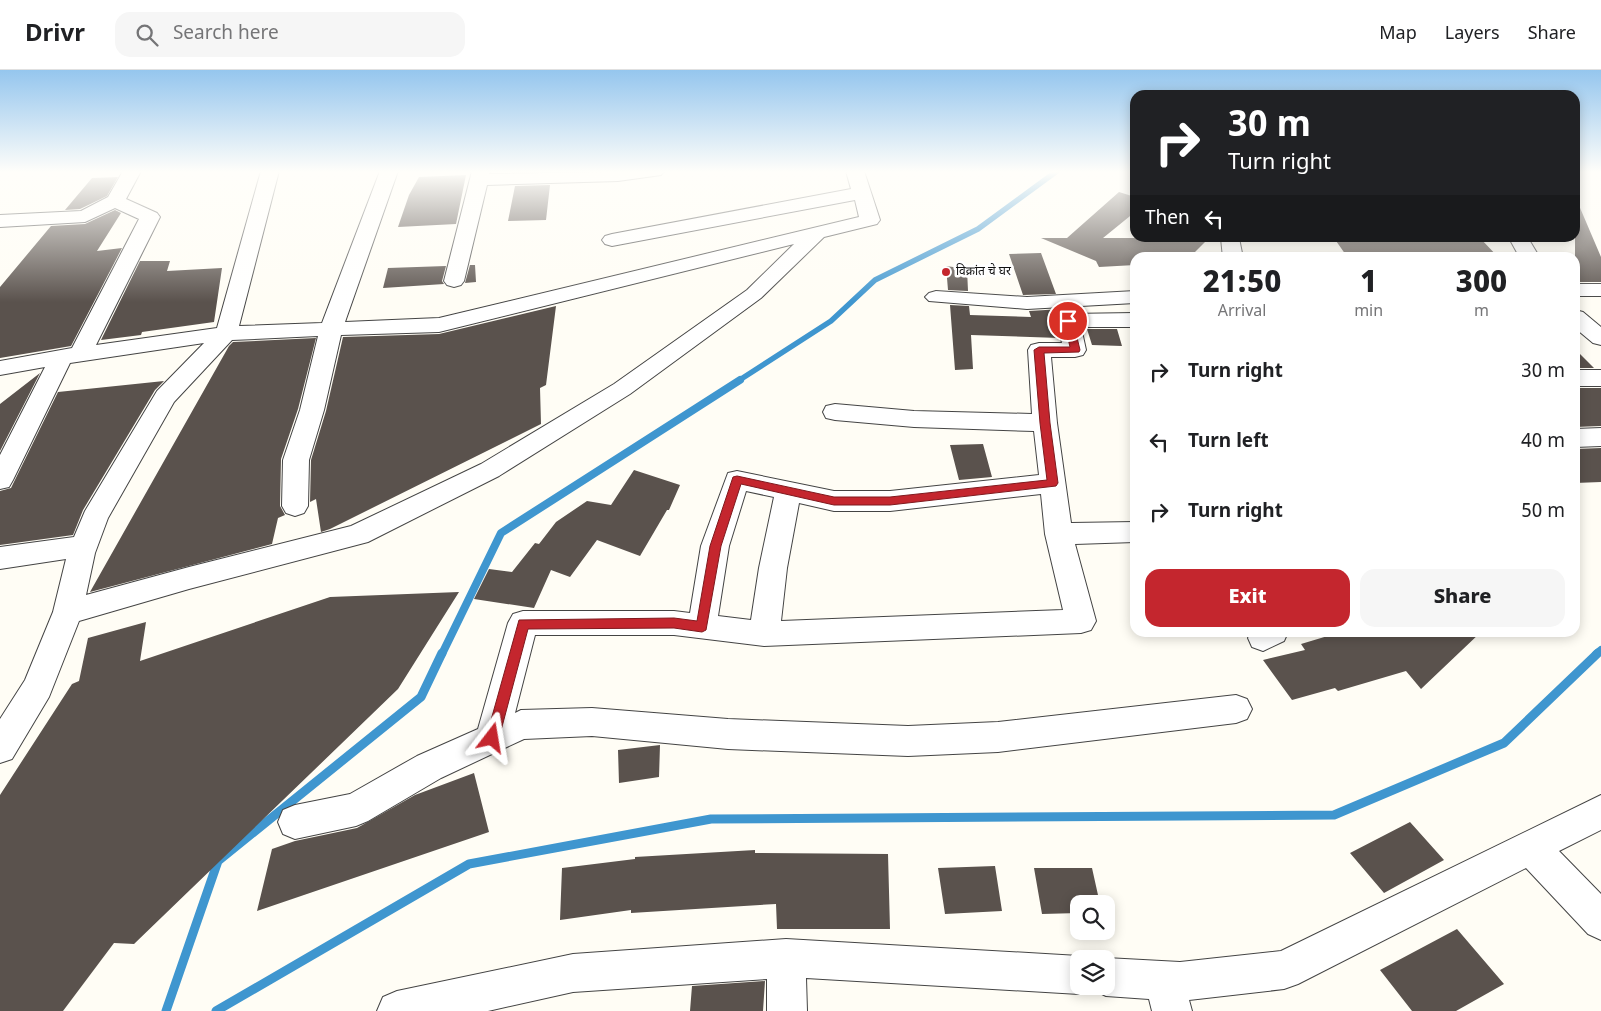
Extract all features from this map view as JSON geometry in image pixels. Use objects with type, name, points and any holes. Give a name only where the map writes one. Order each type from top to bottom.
[{"type":"street","points":[[0,221],[87,215]]},
{"type":"street","points":[[0,480],[150,217],[145,215]]},
{"type":"street","points":[[0,748],[38,687],[68,612],[83,546],[95,518],[165,397],[226,333],[258,215]]},
{"type":"street","points":[[295,506],[296,460],[312,410],[331,329],[373,215]]},
{"type":"street","points":[[454,281],[470,215]]},
{"type":"street","points":[[612,240],[745,215]]},
{"type":"street","points":[[0,368],[226,333],[438,325],[870,220],[868,215]]},
{"type":"street","points":[[68,612],[189,578],[358,535],[490,470],[622,389],[754,294],[817,232]]},
{"type":"street","points":[[1580,290],[1601,290]]},
{"type":"street","points":[[936,297],[1027,303],[1130,297]]},
{"type":"street","points":[[492,738],[523,624],[674,623],[764,634],[1081,621],[1059,534],[1045,423],[1039,350],[1075,350],[1068,321],[1130,320]]},
{"type":"street","points":[[1580,378],[1601,378]]},
{"type":"street","points":[[835,412],[914,419],[1045,423]]},
{"type":"street","points":[[1580,438],[1601,437]]},
{"type":"street","points":[[702,627],[715,546],[737,480],[834,501],[890,501],[1053,483]]},
{"type":"street","points":[[764,634],[773,568],[788,491]]},
{"type":"street","points":[[1059,534],[1130,532]]},
{"type":"street","points":[[0,558],[83,546]]},
{"type":"street","points":[[295,822],[356,809],[430,767],[521,725],[592,722],[728,734],[908,741],[998,737],[1236,710]]},
{"type":"street","points":[[1115,980],[1168,996],[1180,981],[1284,970],[1601,812]]},
{"type":"street","points":[[1531,847],[1601,921]]},
{"type":"street","points":[[786,958],[787,1011]]},
{"type":"street","points":[[397,1011],[573,973],[786,958],[1070,974]]},
{"type":"building","points":[[104,215],[120,215],[97,251],[122,248],[71,346],[0,358],[0,287],[51,226],[85,224]]},
{"type":"building","points":[[402,215],[458,215],[456,224],[398,227]]},
{"type":"building","points":[[509,215],[547,215],[546,220],[508,221]]},
{"type":"building","points":[[1093,215],[1130,215],[1103,238],[1130,238],[1130,242],[1205,242],[1195,252],[1130,252],[1130,265],[1099,267],[1096,261],[1041,238],[1067,238]]},
{"type":"building","points":[[1580,215],[1583,215],[1601,257],[1601,282],[1580,282],[1580,252],[1575,252],[1575,242],[1580,242]]},
{"type":"building","points":[[1337,242],[1484,242],[1493,252],[1344,252]]},
{"type":"building","points":[[1041,253],[1056,294],[1023,295],[1009,254]]},
{"type":"building","points":[[140,261],[170,261],[167,271],[222,268],[214,322],[101,340]]},
{"type":"building","points":[[470,265],[475,265],[476,282],[465,283]]},
{"type":"building","points":[[446,266],[442,281],[444,284],[383,288],[388,268]]},
{"type":"building","points":[[946,266],[967,269],[968,291],[948,290]]},
{"type":"building","points":[[950,305],[969,306],[970,315],[1031,317],[1029,311],[1062,309],[1063,313],[1058,315],[1055,321],[1059,338],[971,335],[973,369],[955,370]]},
{"type":"building","points":[[556,306],[546,385],[540,388],[541,424],[321,532],[316,499],[310,502],[311,460],[326,411],[343,337],[439,334]]},
{"type":"building","points":[[1087,329],[1117,329],[1122,346],[1092,345]]},
{"type":"building","points":[[316,338],[298,409],[281,459],[280,506],[285,515],[278,518],[272,544],[90,592],[229,346],[233,342]]},
{"type":"building","points":[[1580,354],[1594,368],[1580,368]]},
{"type":"building","points":[[40,373],[0,451],[0,404]]},
{"type":"building","points":[[164,381],[155,390],[83,510],[73,535],[0,545],[0,491],[11,488],[58,392]]},
{"type":"building","points":[[1580,388],[1601,388],[1601,426],[1580,427]]},
{"type":"building","points":[[983,444],[992,477],[959,480],[950,445]]},
{"type":"building","points":[[1601,448],[1601,482],[1580,483],[1580,449]]},
{"type":"building","points":[[634,470],[680,485],[669,510],[667,510],[640,556],[597,540],[570,577],[551,570],[534,608],[474,599],[489,569],[512,572],[535,543],[539,544],[556,522],[587,501],[611,505]]},
{"type":"building","points":[[459,592],[398,689],[134,944],[114,943],[63,1011],[0,1011],[0,795],[72,684],[79,681],[88,638],[146,622],[140,661],[330,597]]},
{"type":"building","points":[[1324,637],[1476,637],[1421,689],[1406,671],[1338,691],[1335,688],[1292,700],[1263,660],[1305,650],[1301,644]]},
{"type":"building","points":[[660,745],[659,777],[619,783],[618,750]]},
{"type":"building","points":[[474,773],[489,832],[257,911],[272,849],[295,841],[357,828],[415,795]]},
{"type":"building","points":[[1410,822],[1444,860],[1384,893],[1350,853]]},
{"type":"building","points":[[755,850],[755,853],[888,854],[890,929],[777,929],[776,904],[631,913],[631,910],[560,920],[562,868],[635,859],[635,857]]},
{"type":"building","points":[[995,866],[1002,911],[945,914],[938,868]]},
{"type":"building","points":[[1034,868],[1092,868],[1098,895],[1070,895],[1070,913],[1042,914]]},
{"type":"building","points":[[1457,929],[1504,984],[1456,1011],[1412,1011],[1380,970]]},
{"type":"building","points":[[765,981],[763,1011],[690,1011],[692,986]]},
{"type":"waterway","points":[[738,381],[831,321],[875,280],[978,229],[997,215]]},
{"type":"waterway","points":[[442,654],[501,533],[740,380]]},
{"type":"waterway","points":[[1596,654],[1601,650]]},
{"type":"waterway","points":[[166,1011],[218,861],[421,697],[442,653]]},
{"type":"waterway","points":[[216,1011],[469,864],[711,819],[1334,815],[1504,743],[1598,653]]},
{"type":"place","name":"विक्रांत चे घर","points":[[946,272]]},
{"type":"route","points":[[492,738],[523,624],[674,623],[702,627],[715,546],[737,480],[834,501],[890,501],[1053,483],[1045,423],[1039,350],[1075,350],[1068,321]]}]
